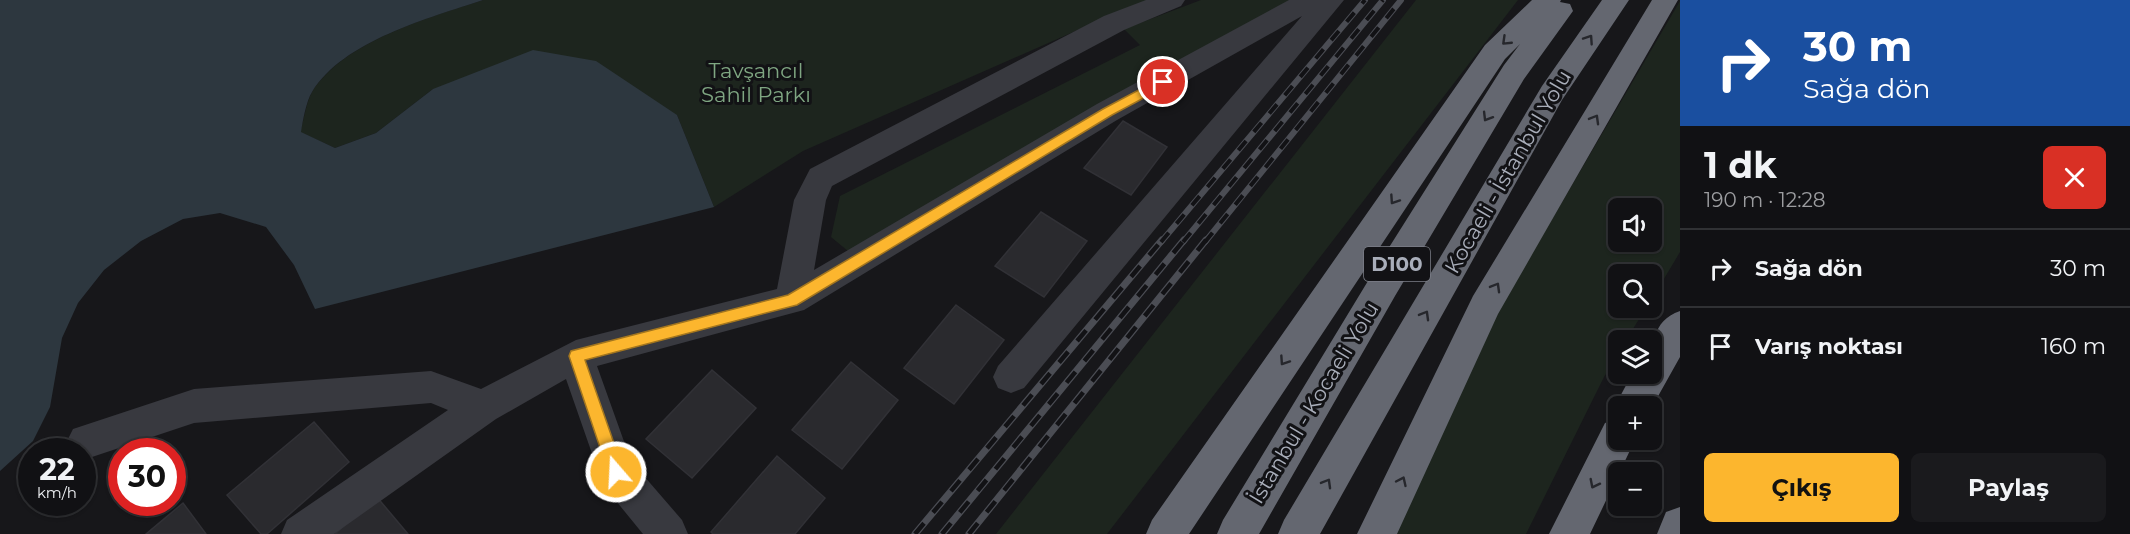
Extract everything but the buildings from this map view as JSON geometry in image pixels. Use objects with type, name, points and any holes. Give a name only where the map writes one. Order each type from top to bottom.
[{"type":"highway","points":[[1166,534],[1495,52],[1548,0]]},
{"type":"highway","name":"İstanbul - Kocaeli Yolu","points":[[1237,534],[1383,286],[1514,72],[1568,0]]},
{"type":"highway","name":"Kocaeli - İstanbul Yolu","points":[[1298,534],[1552,93],[1616,0]]},
{"type":"highway","points":[[1377,534],[1485,306],[1665,0]]},
{"type":"highway","points":[[1662,355],[1680,326]]},
{"type":"highway","points":[[1569,534],[1611,450]]},
{"type":"highway","points":[[1677,534],[1680,526]]},
{"type":"street","points":[[792,300],[810,200],[820,178],[1114,23],[1172,0]]},
{"type":"street","points":[[301,534],[483,406],[576,356],[792,300],[1107,112],[1310,0]]},
{"type":"street","points":[[1011,377],[1331,0]]},
{"type":"street","points":[[576,356],[616,472],[668,534]]},
{"type":"street","points":[[95,438],[194,406],[206,405],[431,387],[483,406]]},
{"type":"green space","name":"Tavşancıl Sahil Parkı","points":[[483,0],[1151,0],[1114,14],[803,151],[714,207],[677,115],[433,89],[376,133],[335,148],[300,132],[312,92],[326,74],[344,59],[389,34]]},
{"type":"green space","points":[[1201,0],[1300,0],[854,256],[831,237],[840,196],[1140,45],[1124,29]]},
{"type":"green space","points":[[1416,0],[1518,0],[1107,534],[996,534]]},
{"type":"green space","points":[[1680,1],[1680,252],[1662,282],[1662,264],[1608,264],[1608,318],[1640,318],[1632,330],[1608,330],[1608,370],[1526,534],[1396,534],[1501,306]]},
{"type":"shaded area","points":[[0,0],[483,0],[413,24],[365,45],[326,74],[312,92],[306,106],[301,132],[335,148],[376,133],[433,89],[533,50],[596,61],[677,115],[714,207],[315,309],[294,265],[266,227],[220,213],[183,219],[141,241],[104,270],[78,303],[62,338],[50,407],[34,438],[18,438],[18,455],[0,471]]},
{"type":"railway","points":[[1161,242],[1365,0]]},
{"type":"railway","points":[[1183,242],[1383,0]]},
{"type":"railway","points":[[1205,242],[1401,0]]},
{"type":"railway","points":[[915,534],[1162,240]]},
{"type":"railway","points":[[942,534],[1184,240]]},
{"type":"railway","points":[[969,534],[1206,240]]},
{"type":"route","points":[[616,472],[576,356],[792,300],[1107,112],[1163,82]]}]
